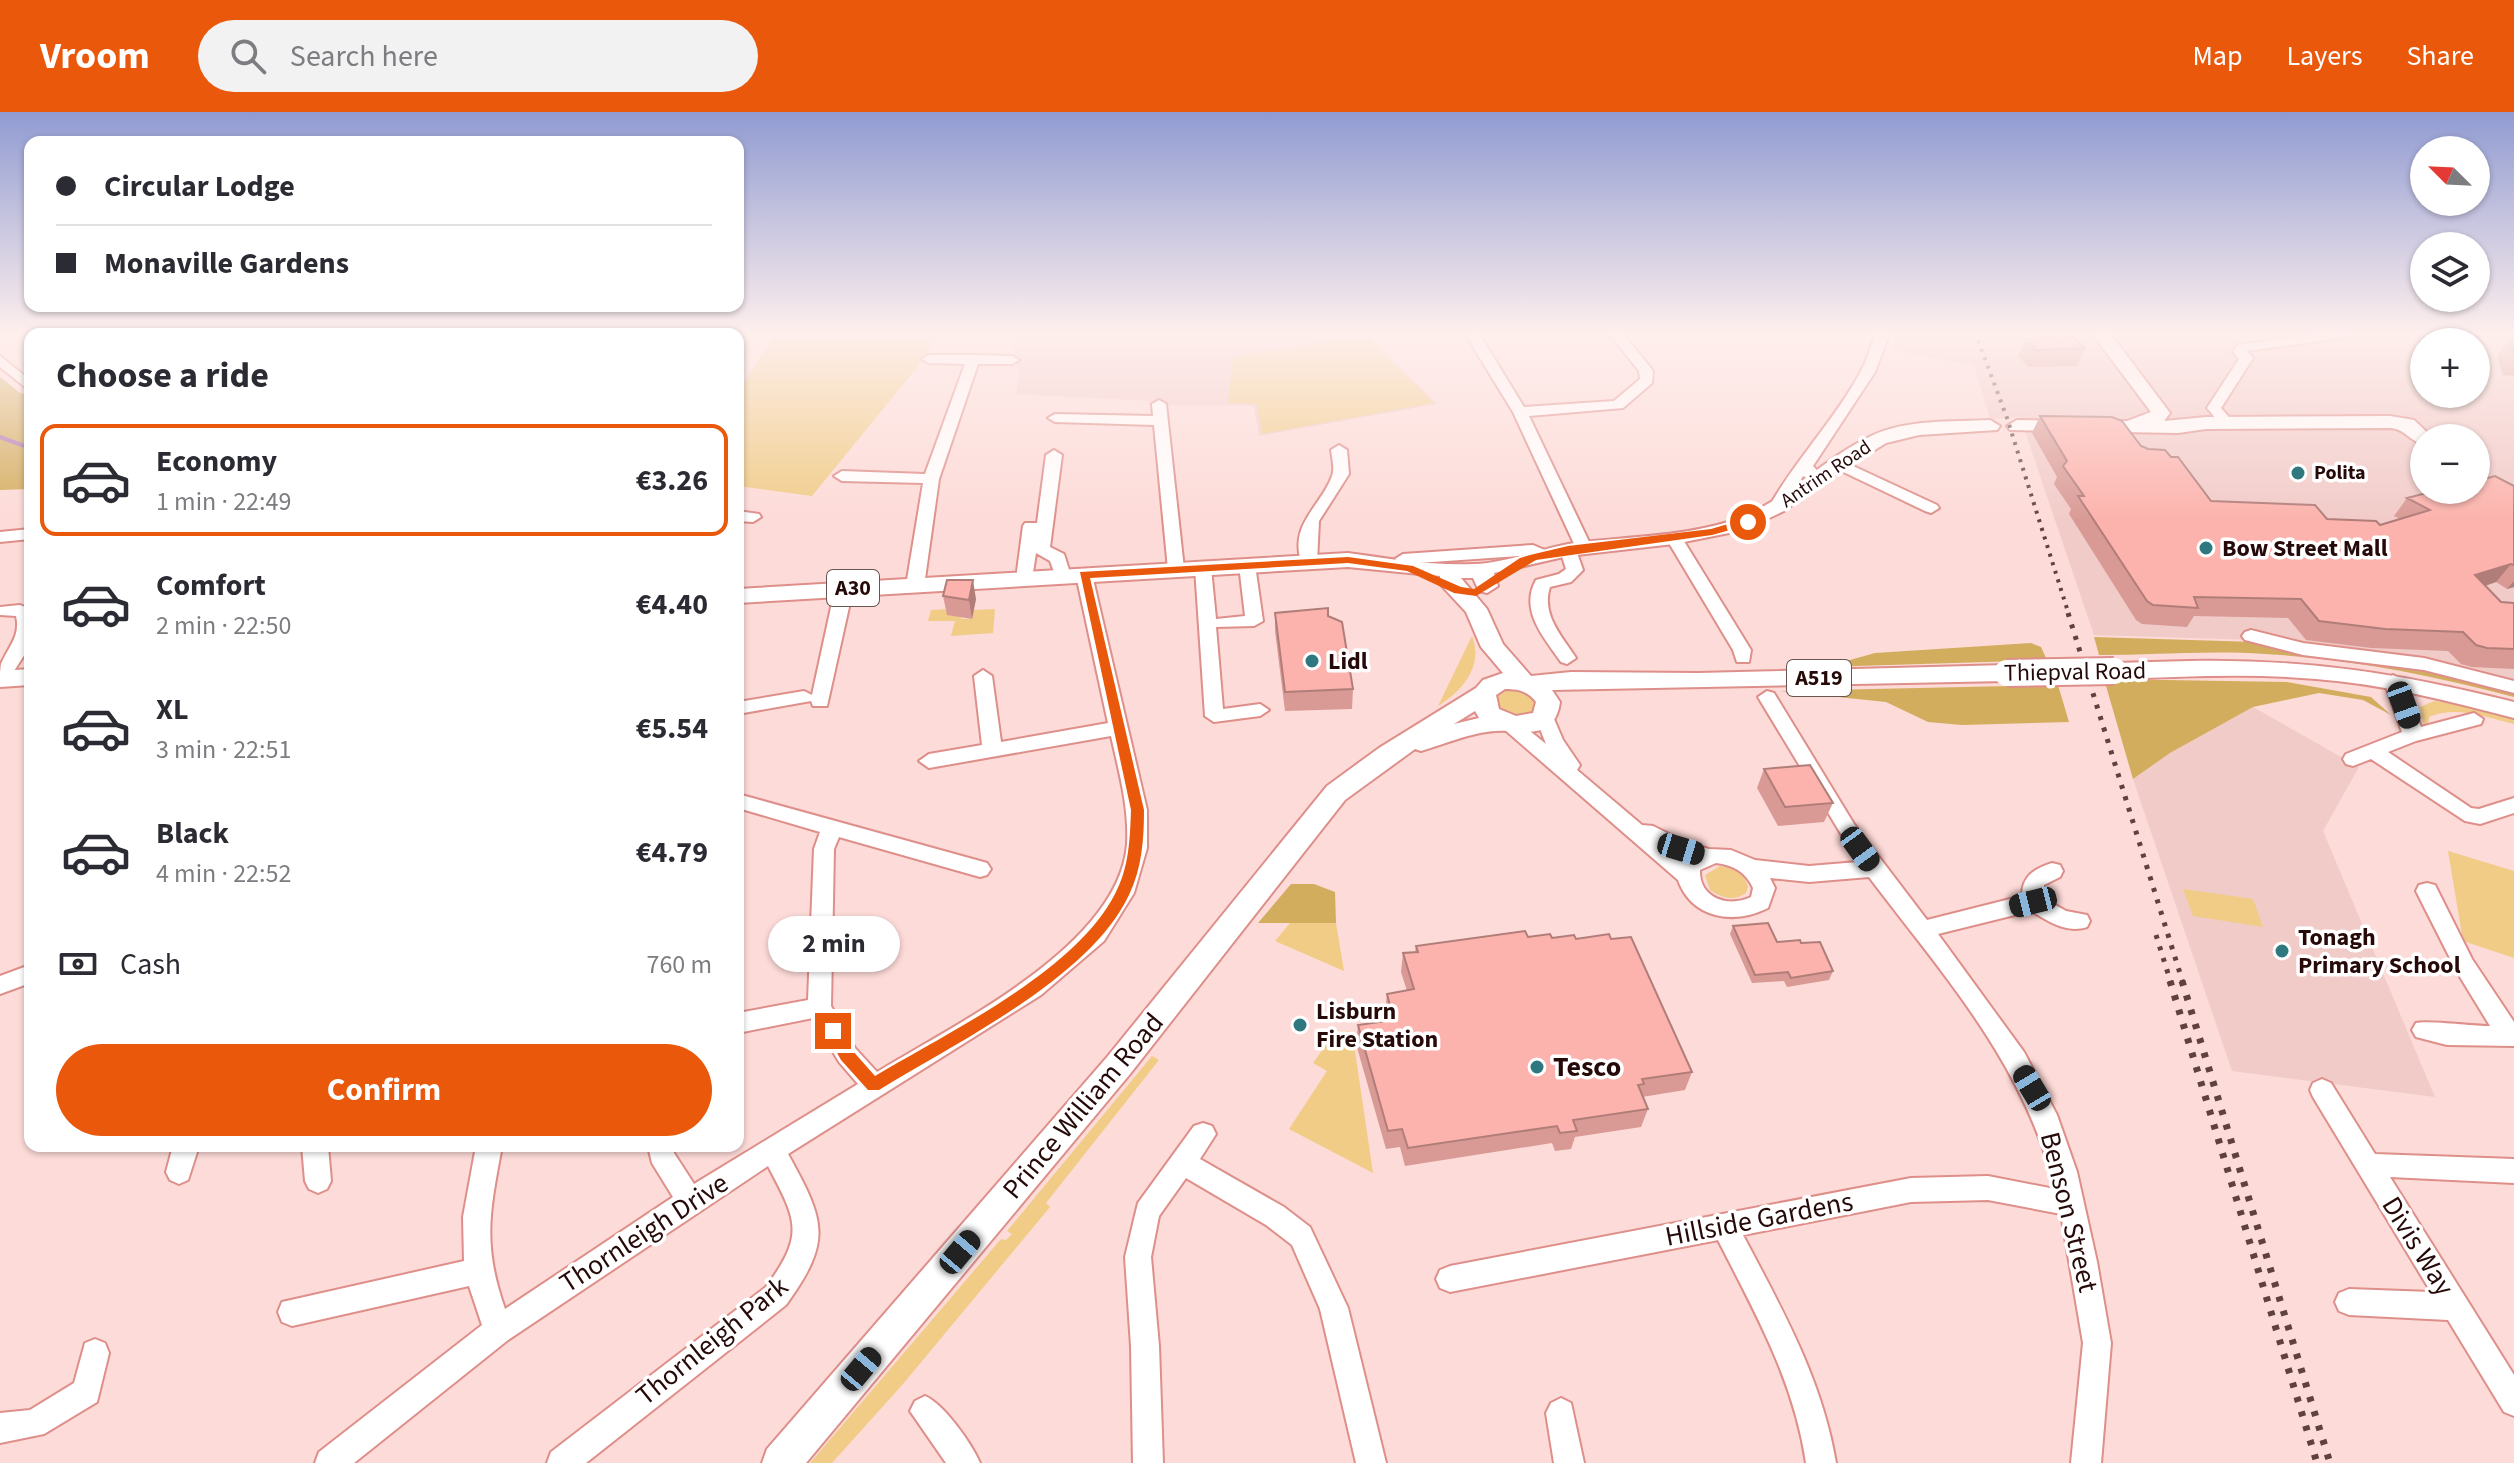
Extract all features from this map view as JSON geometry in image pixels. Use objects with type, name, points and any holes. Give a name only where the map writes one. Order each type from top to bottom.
[{"type":"main road","points":[[2132,425],[2158,418],[2161,413],[2148,395]]},
{"type":"main road","points":[[2156,405],[2181,420],[2206,423],[2407,424],[2410,427]]},
{"type":"main road","points":[[2017,426],[2178,427],[2206,423]]},
{"type":"main road","name":"Antrim Road","points":[[1469,581],[1524,560],[1566,550],[1674,538],[1737,526],[1777,507],[1810,472],[1838,464],[1859,449],[1896,433],[1990,426]]},
{"type":"main road","name":"A30","points":[[744,596],[1348,560],[1406,564],[1469,581]]},
{"type":"main road","points":[[1469,581],[1493,647],[1525,683],[1545,696],[1546,712]]},
{"type":"main road","points":[[1493,647],[1484,708],[1506,723]]},
{"type":"main road","name":"Thiepval Road","points":[[1525,683],[2271,669],[2393,681],[2514,710]]},
{"type":"main road","points":[[0,679],[24,677]]},
{"type":"main road","name":"A519","points":[[1485,691],[1503,681],[1525,683]]},
{"type":"main road","name":"Thiepval Road","points":[[1546,712],[1579,694],[1631,681]]},
{"type":"main road","name":"Prince William Road","points":[[781,1463],[1119,1065],[1336,793],[1388,754],[1485,691]]},
{"type":"main road","name":"A519","points":[[1506,723],[1528,724],[1546,712]]},
{"type":"main road","name":"Prince William Road","points":[[1388,754],[1469,728],[1506,723]]},
{"type":"street","points":[[915,586],[931,479],[960,395]]},
{"type":"street","points":[[1510,395],[1520,412],[1575,570],[1565,578],[1542,584],[1538,593],[1541,620],[1567,658]]},
{"type":"street","points":[[1520,412],[1618,405],[1631,395]]},
{"type":"street","points":[[1810,472],[1855,395]]},
{"type":"street","points":[[2223,395],[2214,408],[2228,424]]},
{"type":"street","points":[[1159,404],[1176,569]]},
{"type":"street","points":[[1056,417],[1160,421]]},
{"type":"street","points":[[1309,562],[1306,535],[1313,515],[1341,474],[1339,450]]},
{"type":"street","points":[[1024,579],[1047,457],[1041,549],[1058,558],[1073,575]]},
{"type":"street","points":[[1838,464],[1931,508]]},
{"type":"street","points":[[842,476],[931,479]]},
{"type":"street","points":[[1885,484],[1892,480],[1920,485]]},
{"type":"street","points":[[0,537],[24,535]]},
{"type":"street","points":[[1674,538],[1742,650],[1743,658]]},
{"type":"street","points":[[1406,564],[1469,581],[1533,550],[1566,550]]},
{"type":"street","points":[[1221,623],[1254,621],[1247,565]]},
{"type":"street","points":[[1203,568],[1214,716],[1260,710]]},
{"type":"street","name":"Thornleigh Drive","points":[[330,1463],[498,1330],[690,1201],[1033,988],[1096,935],[1123,893],[1137,848],[1137,810],[1119,728],[1073,575]]},
{"type":"street","points":[[744,707],[812,699],[844,589]]},
{"type":"street","points":[[6,611],[20,610],[24,613]]},
{"type":"street","points":[[2251,636],[2303,649],[2424,664],[2514,687]]},
{"type":"street","points":[[0,679],[24,640]]},
{"type":"street","points":[[983,676],[992,749]]},
{"type":"street","points":[[2393,681],[2411,724],[2412,735]]},
{"type":"street","name":"Benson Street","points":[[1767,697],[1817,783],[1874,869],[2008,1048],[2032,1088],[2061,1159],[2095,1321],[2097,1343],[2086,1463]]},
{"type":"street","points":[[1546,712],[1554,741],[1582,781]]},
{"type":"street","points":[[2353,759],[2412,735],[2474,719]]},
{"type":"street","points":[[1506,723],[1582,781],[1688,876],[1696,895],[1718,909],[1742,911],[1752,908],[1764,894],[1809,874]]},
{"type":"street","points":[[929,761],[1119,728]]},
{"type":"street","points":[[2373,751],[2465,814],[2480,817],[2514,805]]},
{"type":"street","points":[[744,803],[980,869]]},
{"type":"street","points":[[1618,816],[1681,849],[1706,856],[1726,856],[1752,868],[1809,874],[1874,869]]},
{"type":"street","points":[[832,828],[824,849],[819,1007],[847,1055],[874,1085]]},
{"type":"street","points":[[1688,876],[1690,867],[1706,856]]},
{"type":"street","points":[[1752,868],[1762,881],[1764,894]]},
{"type":"street","points":[[2033,902],[2031,885],[2036,877],[2052,871]]},
{"type":"street","points":[[2427,891],[2462,965],[2485,1004],[2512,1036]]},
{"type":"street","points":[[1921,930],[2033,902],[2054,916],[2079,921]]},
{"type":"street","points":[[0,985],[24,976]]},
{"type":"street","points":[[744,1022],[819,1007]]},
{"type":"street","points":[[2424,1030],[2447,1035],[2512,1036]]},
{"type":"street","name":"Divis Way","points":[[2322,1090],[2514,1402]]},
{"type":"street","points":[[1148,1463],[1145,1346],[1138,1257],[1147,1212],[1203,1134]]},
{"type":"street","name":"Thornleigh Park","points":[[562,1463],[776,1296],[799,1267],[808,1235],[805,1213],[772,1150]]},
{"type":"street","points":[[179,1172],[184,1152]]},
{"type":"street","points":[[316,1152],[318,1181]]},
{"type":"street","points":[[488,1152],[476,1217],[478,1271],[498,1330]]},
{"type":"street","points":[[661,1152],[690,1201]]},
{"type":"street","points":[[1183,1163],[1275,1216],[1301,1236],[1334,1308],[1371,1463]]},
{"type":"street","points":[[2368,1165],[2514,1171]]},
{"type":"street","name":"Hillside Gardens","points":[[1450,1279],[1911,1190],[1988,1188],[2070,1204]]},
{"type":"street","points":[[1724,1224],[1801,1383],[1818,1433],[1821,1463]]},
{"type":"street","points":[[292,1312],[478,1271]]},
{"type":"street","points":[[2349,1302],[2456,1307]]},
{"type":"street","points":[[0,1428],[34,1424],[87,1392],[95,1353]]},
{"type":"street","points":[[925,1411],[965,1463]]},
{"type":"street","points":[[1561,1413],[1569,1463]]},
{"type":"shaded area","points":[[0,395],[24,395],[24,489],[0,490]]},
{"type":"shaded area","points":[[744,395],[894,395],[812,496],[744,487]]},
{"type":"shaded area","points":[[1036,395],[1428,395],[1437,404],[1259,436],[1254,406],[1151,405],[1150,401]]},
{"type":"shaded area","points":[[1229,395],[1426,395],[1434,403],[1262,434],[1257,404],[1228,403]]},
{"type":"shaded area","points":[[1983,395],[2410,395],[2410,408],[2490,408],[2490,395],[2514,395],[2514,689],[2256,640],[2094,635],[2020,417],[1990,419]]},
{"type":"shaded area","points":[[948,609],[961,615],[961,619],[972,619],[974,610],[995,609],[993,633],[951,636],[955,621],[928,621],[931,610]]},
{"type":"shaded area","points":[[1472,636],[1475,647],[1473,667],[1455,693],[1438,706]]},
{"type":"shaded area","points":[[2094,637],[2256,642],[2430,670],[2514,690],[2514,697],[2391,669],[2297,656],[2224,652],[2099,655]]},
{"type":"shaded area","points":[[2031,643],[2041,647],[2047,660],[1825,667],[1875,653]]},
{"type":"shaded area","points":[[2104,679],[2287,682],[2371,697],[2391,715],[2363,700],[2319,693],[2253,707],[2170,753],[2133,779]]},
{"type":"shaded area","points":[[2058,685],[2069,722],[1962,725],[1928,722],[1886,702],[1780,691]]},
{"type":"shaded area","points":[[1505,687],[1529,689],[1541,708],[1526,719],[1496,710],[1493,694]]},
{"type":"shaded area","points":[[2434,701],[2460,704],[2514,719],[2514,724],[2471,713],[2449,712],[2429,717],[2428,725],[2424,726],[2420,707]]},
{"type":"shaded area","name":"Tonagh Primary School","points":[[2253,707],[2359,767],[2323,831],[2435,1097],[2232,1071],[2133,779],[2170,753]]},
{"type":"shaded area","points":[[2448,851],[2514,871],[2514,958],[2463,941]]},
{"type":"shaded area","points":[[1720,866],[1741,875],[1748,887],[1746,893],[1728,898],[1710,890],[1705,875]]},
{"type":"shaded area","points":[[1291,884],[1314,884],[1335,892],[1336,923],[1258,923]]},
{"type":"shaded area","points":[[2183,889],[2253,899],[2263,927],[2193,916]]},
{"type":"shaded area","points":[[1290,923],[1336,923],[1344,971],[1275,941]]},
{"type":"shaded area","points":[[1352,1031],[1373,1173],[1289,1129],[1327,1071],[1313,1063],[1335,1032]]},
{"type":"shaded area","points":[[1152,1056],[1159,1060],[1046,1203],[1050,1207],[903,1384],[832,1463],[810,1463],[1001,1239],[1006,1240],[1012,1234],[1007,1231]]},
{"type":"building","name":"Bow Street Mall","points":[[2040,416],[2112,417],[2122,421],[2141,446],[2165,450],[2171,457],[2178,457],[2211,501],[2315,505],[2327,519],[2376,521],[2380,525],[2430,510],[2418,504],[2490,504],[2490,477],[2495,476],[2514,486],[2514,565],[2475,575],[2501,602],[2514,603],[2514,649],[2476,645],[2463,632],[2385,629],[2319,621],[2301,599],[2194,597],[2198,608],[2153,605],[2147,601],[2078,496],[2084,496],[2063,466],[2067,461]]},
{"type":"building","points":[[947,580],[973,580],[969,600],[943,596]]},
{"type":"building","name":"Lidl","points":[[1328,608],[1328,616],[1342,622],[1353,689],[1285,692],[1275,613]]},
{"type":"building","points":[[1810,765],[1833,803],[1785,807],[1764,769]]},
{"type":"building","points":[[1768,923],[1777,942],[1820,942],[1833,971],[1791,978],[1788,972],[1755,975],[1733,926]]},
{"type":"building","name":"Tesco","points":[[1525,931],[1528,937],[1574,935],[1576,939],[1609,934],[1611,939],[1631,937],[1692,1072],[1642,1079],[1644,1084],[1638,1085],[1648,1109],[1573,1120],[1577,1131],[1560,1133],[1557,1126],[1408,1148],[1402,1129],[1388,1131],[1358,1025],[1394,1020],[1387,994],[1414,989],[1403,953],[1418,952],[1416,946]]},
{"type":"waterway","points":[[0,437],[24,446]]},
{"type":"railway","points":[[1998,395],[2069,615]]},
{"type":"railway","points":[[2068,613],[2183,983]]},
{"type":"railway","points":[[2156,935],[2171,983]]},
{"type":"railway","points":[[2170,981],[2317,1463]]},
{"type":"railway","points":[[2182,981],[2330,1463]]},
{"type":"place","name":"Polita","points":[[2298,473]]},
{"type":"place","name":"Bow Street Mall","points":[[2206,548]]},
{"type":"place","name":"Lidl","points":[[1312,661]]},
{"type":"place","name":"Tonagh Primary School","points":[[2282,951]]},
{"type":"place","name":"Lisburn Fire Station","points":[[1300,1025]]},
{"type":"place","name":"Tesco","points":[[1537,1067]]},
{"type":"route","points":[[833,1031],[847,1055],[874,1085],[1033,988],[1096,935],[1123,893],[1137,848],[1137,810],[1084,575],[1348,560],[1409,568],[1458,590],[1476,592],[1485,589],[1524,560],[1534,557],[1712,532],[1748,522]]}]
